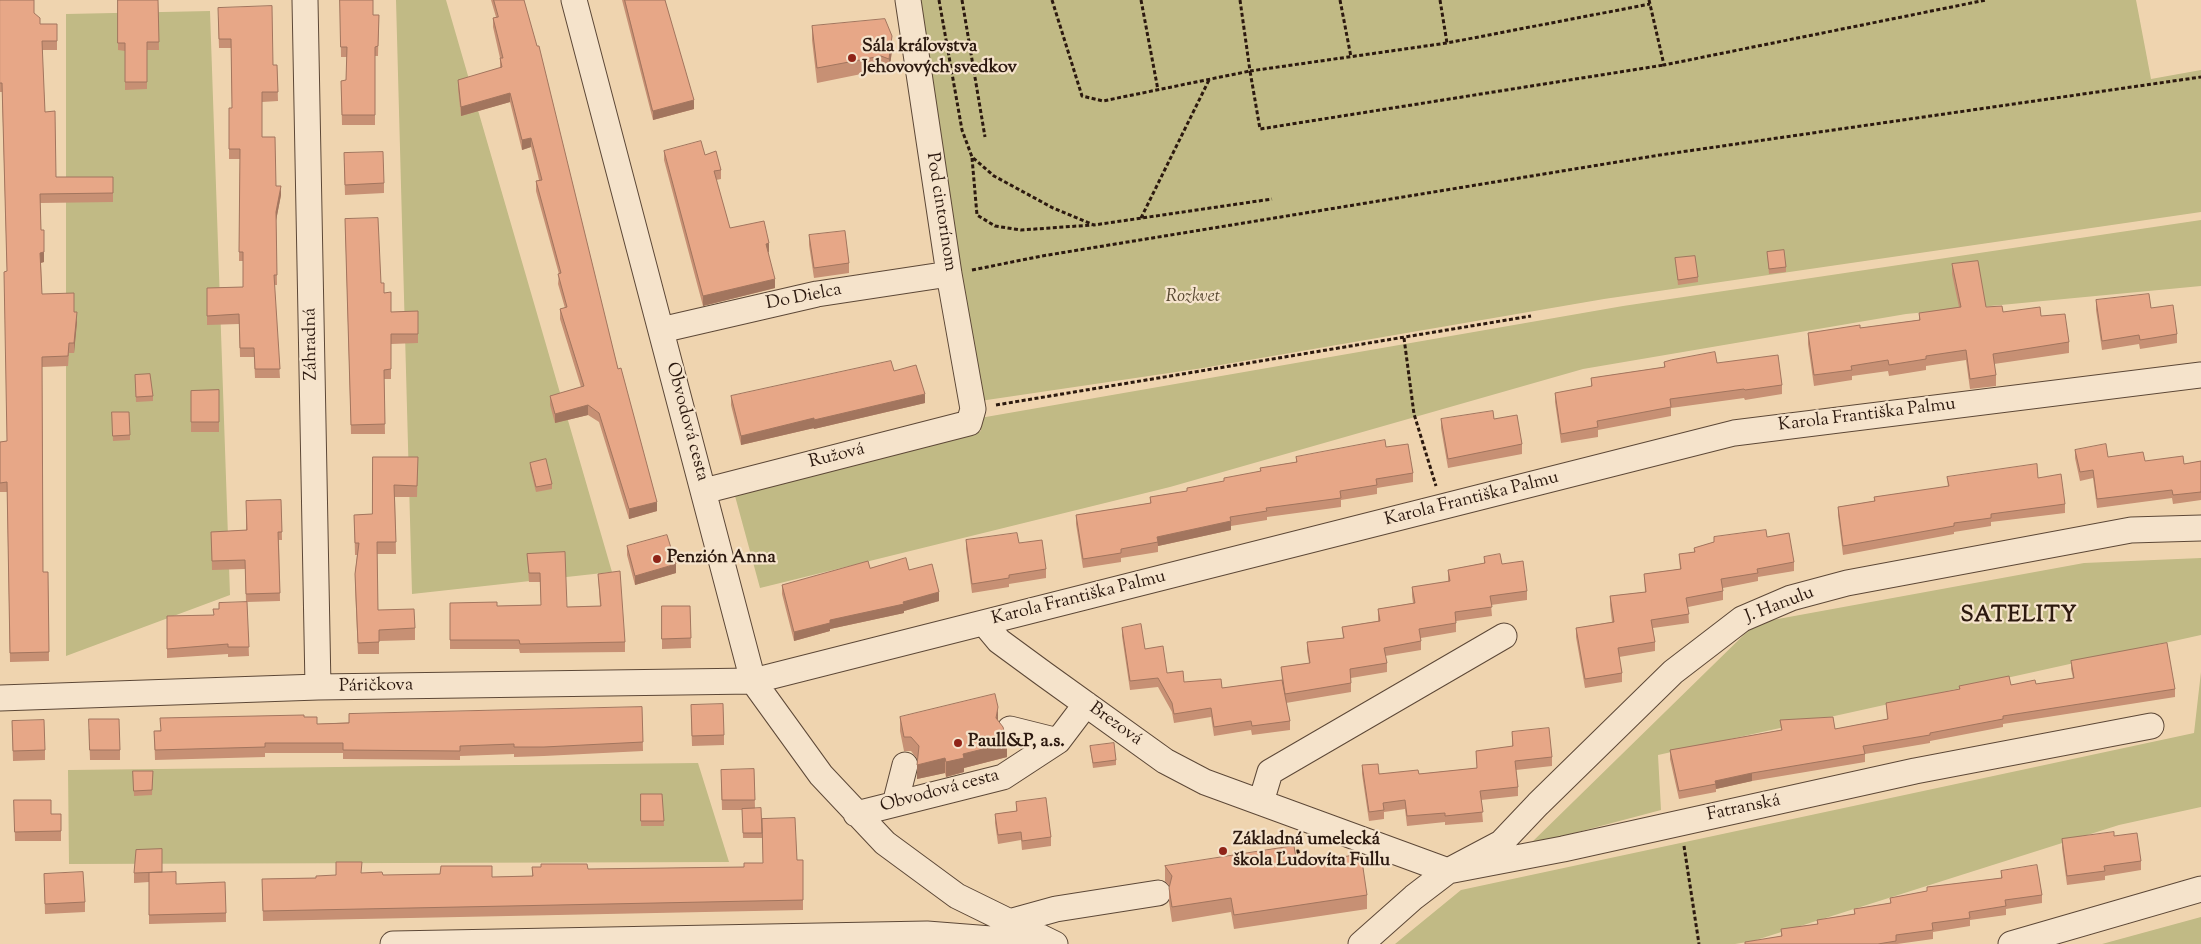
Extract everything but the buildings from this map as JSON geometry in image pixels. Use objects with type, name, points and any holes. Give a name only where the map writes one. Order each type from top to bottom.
[{"type":"street","name":"Záhradná","points":[[305,0],[318,687]]},
{"type":"street","name":"Obvodová cesta","points":[[574,0],[753,681],[821,774],[885,844],[957,896],[1053,944]]},
{"type":"street","name":"Pod cintorínom","points":[[908,0],[971,416]]},
{"type":"street","name":"Do Dielca","points":[[661,330],[817,294],[949,274]]},
{"type":"street","name":"Karola Františka Palmu","points":[[753,681],[1734,433],[2201,374]]},
{"type":"street","name":"Ružová","points":[[704,491],[971,416]]},
{"type":"street","name":"J. Hanulu","points":[[1448,871],[1501,843],[1538,804],[1673,672],[1742,619],[1791,598],[1847,583],[2131,530],[2201,528]]},
{"type":"street","name":"Brezová","points":[[984,623],[999,641],[1165,761],[1205,782],[1448,871]]},
{"type":"street","points":[[1261,802],[1270,772],[1504,636]]},
{"type":"street","name":"Páričkova","points":[[0,698],[318,687],[753,681]]},
{"type":"street","name":"Obvodová cesta","points":[[856,814],[1003,777],[1058,740],[1086,704]]},
{"type":"street","name":"Fatranská","points":[[1361,944],[1414,897],[1448,871],[1563,849],[1915,771],[2151,726]]},
{"type":"street","points":[[1010,729],[1058,740]]},
{"type":"street","points":[[895,804],[905,765]]},
{"type":"street","points":[[2011,944],[2201,889]]},
{"type":"street","points":[[1009,922],[1056,909],[1158,894]]},
{"type":"street","points":[[393,944],[927,934],[1053,944]]},
{"type":"path","points":[[940,0],[962,130],[972,157],[977,215],[995,226],[1021,230],[1094,225],[1272,199]]},
{"type":"path","points":[[962,0],[985,137]]},
{"type":"path","points":[[1052,0],[1082,96],[1103,102],[1250,71],[1447,43],[1649,2],[1664,65]]},
{"type":"path","points":[[1141,0],[1158,90]]},
{"type":"path","points":[[1240,0],[1260,129],[1664,65],[1986,0]]},
{"type":"path","points":[[1340,0],[1351,57]]},
{"type":"path","points":[[1440,0],[1447,43]]},
{"type":"path","points":[[949,274],[1051,255],[1660,155],[2201,76]]},
{"type":"path","points":[[1141,218],[1210,80]]},
{"type":"path","points":[[972,157],[994,176],[1053,208],[1094,225]]},
{"type":"path","points":[[971,416],[1531,316]]},
{"type":"path","points":[[1404,338],[1414,414],[1443,507]]},
{"type":"path","points":[[1681,823],[1699,944]]},
{"type":"path","points":[[1289,852],[1298,850],[1301,868],[1311,866]]},
{"type":"green space","points":[[396,0],[446,0],[612,572],[412,594]]},
{"type":"green space","name":"Rozkvet","points":[[919,0],[2136,0],[2151,79],[2201,70],[2201,212],[1604,299],[1203,368],[980,401]]},
{"type":"green space","points":[[210,11],[230,595],[66,656],[66,14]]},
{"type":"green space","points":[[2201,220],[2201,286],[1906,314],[1583,369],[1170,487],[760,588],[735,496],[981,431],[980,418],[1623,306]]},
{"type":"green space","points":[[2201,558],[2201,635],[1658,755],[1661,810],[1529,845],[1756,623],[2084,563]]},
{"type":"green space","points":[[2201,672],[2201,807],[2119,825],[1753,941],[1735,944],[1395,944],[1461,890],[2194,733]]},
{"type":"green space","points":[[698,763],[729,862],[69,864],[68,770]]},
{"type":"green space","points":[[2201,917],[2201,944],[2102,944]]},
{"type":"place","name":"Sála kráľovstva Jehovových svedkov","points":[[852,58]]},
{"type":"place","name":"Penzión Anna","points":[[657,559]]},
{"type":"place","name":"Paull&P, a.s.","points":[[958,743]]},
{"type":"place","name":"Základná umelecká škola Ľudovíta Fullu","points":[[1223,851]]},
{"type":"district","name":"SATELITY","points":[[2019,617]]}]
